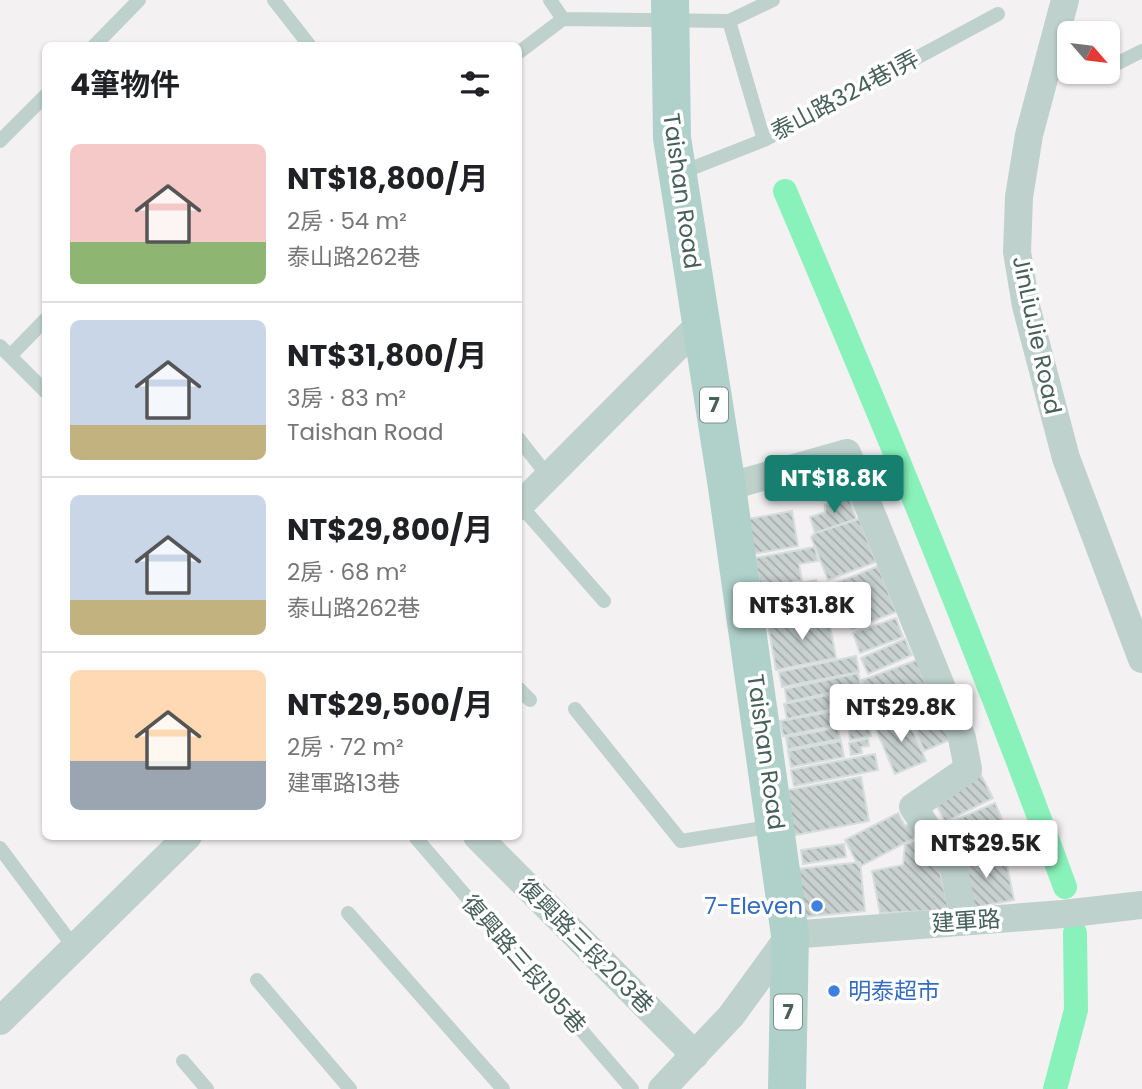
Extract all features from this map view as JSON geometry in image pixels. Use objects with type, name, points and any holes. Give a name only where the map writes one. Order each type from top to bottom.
[{"type":"main road","name":"Taishan Road","points":[[670,11],[672,138],[727,487],[777,825],[790,935],[787,1089]]},
{"type":"street","name":"JinLiuJie Road","points":[[1063,21],[1065,0]]},
{"type":"street","name":"JinLiuJie Road","points":[[1057,70],[1029,135],[1019,197],[1017,252],[1026,306],[1066,458],[1142,659]]},
{"type":"street","points":[[522,503],[701,323]]},
{"type":"street","points":[[727,487],[846,453],[962,738],[968,769],[913,807],[954,868],[964,922]]},
{"type":"street","points":[[2,1015],[184,840]]},
{"type":"street","name":"復興路三段203巷","points":[[481,840],[695,1055]]},
{"type":"street","name":"建軍路","points":[[790,935],[1142,905]]},
{"type":"street","points":[[662,1089],[731,1016],[790,935]]},
{"type":"lane","points":[[104,42],[139,0]]},
{"type":"lane","points":[[274,0],[307,42]]},
{"type":"lane","points":[[550,0],[563,19]]},
{"type":"lane","points":[[522,50],[563,19],[670,11],[729,21],[774,0]]},
{"type":"lane","name":"泰山路324巷1弄","points":[[729,21],[764,140],[998,14]]},
{"type":"lane","points":[[1120,62],[1142,51]]},
{"type":"lane","points":[[0,141],[42,99]]},
{"type":"lane","points":[[677,174],[764,140]]},
{"type":"lane","points":[[42,322],[5,351],[42,388]]},
{"type":"lane","points":[[522,443],[548,476]]},
{"type":"lane","points":[[522,509],[604,601]]},
{"type":"lane","points":[[522,692],[530,700]]},
{"type":"lane","points":[[575,709],[681,841],[777,825]]},
{"type":"lane","name":"復興路三段195巷","points":[[418,840],[632,1089]]},
{"type":"lane","points":[[0,848],[74,947]]},
{"type":"lane","points":[[348,913],[503,1089]]},
{"type":"lane","points":[[257,979],[350,1089]]},
{"type":"lane","points":[[183,1061],[207,1089]]},
{"type":"building","points":[[849,497],[856,519],[815,533],[810,517],[825,512],[825,505]]},
{"type":"building","points":[[792,511],[798,546],[753,554],[748,519]]},
{"type":"building","points":[[859,519],[876,562],[828,580],[811,537],[815,533]]},
{"type":"building","points":[[815,547],[818,561],[799,564],[802,581],[760,588],[755,558]]},
{"type":"building","points":[[878,566],[896,612],[852,629],[834,584]]},
{"type":"building","points":[[816,580],[822,612],[763,623],[760,606],[771,604],[769,589]]},
{"type":"building","points":[[828,614],[836,658],[776,670],[768,625]]},
{"type":"building","points":[[896,618],[903,637],[860,653],[853,633]]},
{"type":"building","points":[[905,639],[912,655],[868,674],[861,658]]},
{"type":"building","points":[[856,656],[859,672],[782,687],[779,672]]},
{"type":"building","points":[[917,660],[930,698],[875,718],[862,680]]},
{"type":"building","points":[[858,673],[861,686],[787,702],[785,689]]},
{"type":"building","points":[[862,688],[865,702],[787,719],[784,704]]},
{"type":"building","points":[[936,702],[952,739],[924,751],[908,713]]},
{"type":"building","points":[[866,706],[868,719],[849,724],[846,710]]},
{"type":"building","points":[[836,711],[838,725],[783,736],[780,721]]},
{"type":"building","points":[[906,714],[926,761],[895,774],[875,727]]},
{"type":"building","points":[[868,723],[871,736],[850,740],[848,726]]},
{"type":"building","points":[[838,728],[840,739],[788,749],[786,737]]},
{"type":"building","points":[[868,739],[869,746],[861,747],[862,753],[851,755],[849,743]]},
{"type":"building","points":[[841,741],[844,757],[791,767],[788,751]]},
{"type":"building","points":[[875,754],[878,770],[794,786],[791,770]]},
{"type":"building","points":[[979,771],[993,798],[945,822],[932,796]]},
{"type":"building","points":[[861,777],[869,821],[791,836],[783,791]]},
{"type":"building","points":[[995,803],[1006,828],[959,849],[948,823]]},
{"type":"building","points":[[898,813],[905,826],[917,820],[924,833],[859,867],[845,840]]},
{"type":"building","points":[[923,840],[937,860],[949,910],[880,913],[872,871],[903,865],[905,844]]},
{"type":"building","points":[[844,844],[846,857],[803,864],[801,850]]},
{"type":"building","points":[[1004,850],[1014,900],[967,909],[958,859]]},
{"type":"building","points":[[860,862],[865,911],[804,917],[799,869]]},
{"type":"waterway","points":[[785,191],[930,537],[1065,887]]},
{"type":"waterway","points":[[1055,1089],[1076,1010],[1075,933]]},
{"type":"place","name":"7-Eleven","points":[[817,906]]},
{"type":"place","name":"明泰超市","points":[[834,991]]}]
